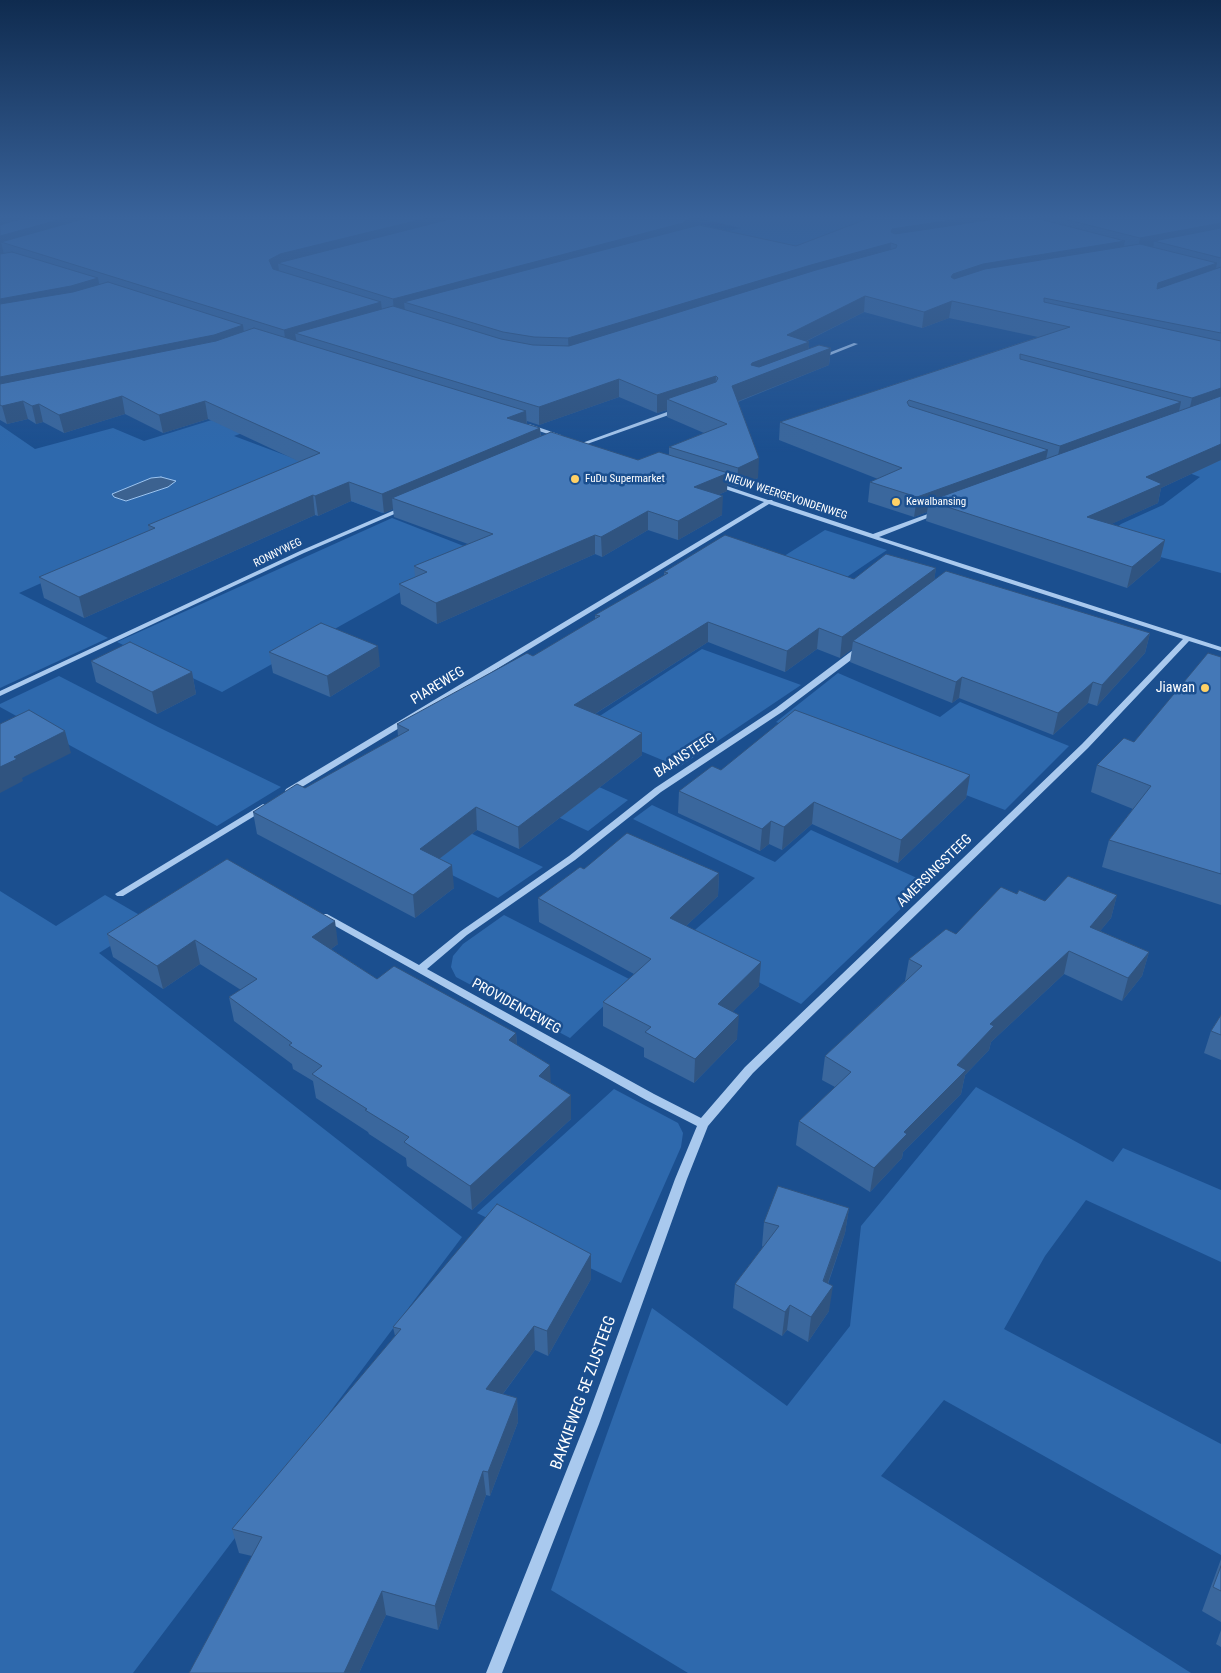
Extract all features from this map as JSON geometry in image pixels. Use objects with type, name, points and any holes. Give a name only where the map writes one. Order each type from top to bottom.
[{"type":"street","points":[[819,358],[856,344]]},
{"type":"street","points":[[584,444],[686,407]]},
{"type":"street","points":[[521,424],[568,439]]},
{"type":"street","points":[[553,445],[568,439]]},
{"type":"street","points":[[576,441],[594,446]]},
{"type":"street","name":"NIEUW WEERGEVONDENWEG","points":[[714,484],[770,501],[967,568],[1221,649]]},
{"type":"street","name":"PIAREWEG","points":[[280,796],[770,501]]},
{"type":"street","name":"RONNYWEG","points":[[0,694],[302,552],[416,503]]},
{"type":"street","points":[[872,536],[946,510]]},
{"type":"street","points":[[959,574],[967,568]]},
{"type":"street","name":"AMERSINGSTEEG","points":[[703,1124],[749,1070],[1085,746],[1187,639]]},
{"type":"street","name":"BAANSTEEG","points":[[420,969],[464,933],[572,858],[658,790],[779,710],[865,645]]},
{"type":"street","points":[[120,894],[271,802]]},
{"type":"street","name":"PROVIDENCEWEG","points":[[317,912],[650,1097],[703,1124]]},
{"type":"street","name":"BAKKIEWEG 5E ZIJSTEEG","points":[[494,1673],[592,1424],[681,1179],[703,1124]]},
{"type":"shaded area","points":[[215,419],[248,431],[234,436],[322,469],[429,494],[382,513],[296,480],[66,572],[19,593],[108,638],[0,688],[0,425],[35,449],[113,428],[144,441]]},
{"type":"shaded area","points":[[1126,450],[1221,451],[1221,573],[1100,541],[1121,524],[1163,505],[1200,477]]},
{"type":"shaded area","points":[[161,477],[176,481],[168,487],[126,501],[114,497],[112,494],[151,478]]},
{"type":"shaded area","points":[[392,518],[479,552],[415,584],[222,692],[117,642]]},
{"type":"shaded area","points":[[825,530],[887,550],[829,589],[734,588]]},
{"type":"shaded area","points":[[702,649],[801,685],[679,767],[583,727]]},
{"type":"shaded area","points":[[838,673],[940,717],[960,702],[1069,746],[1005,810],[776,722]]},
{"type":"shaded area","points":[[59,676],[281,787],[217,826],[0,707],[0,704]]},
{"type":"shaded area","points":[[539,760],[628,800],[588,831],[498,789]]},
{"type":"shaded area","points":[[652,805],[775,862],[811,830],[928,883],[801,1004],[681,942],[755,878],[633,819]]},
{"type":"shaded area","points":[[436,817],[543,867],[498,898],[394,846]]},
{"type":"shaded area","points":[[0,891],[56,926],[105,895],[150,921],[99,953],[462,1237],[133,1673],[0,1673]]},
{"type":"shaded area","points":[[504,915],[631,980],[570,1038],[456,977],[451,967],[453,956],[463,944]]},
{"type":"shaded area","points":[[976,1087],[1113,1162],[1123,1148],[1221,1190],[1221,1262],[1086,1200],[1045,1256],[1004,1329],[1221,1444],[1221,1555],[944,1400],[881,1476],[1191,1673],[688,1673],[551,1590],[652,1308],[787,1406],[850,1326],[861,1226]]},
{"type":"shaded area","points":[[614,1089],[678,1123],[683,1133],[681,1147],[621,1283],[477,1213]]},
{"type":"building","points":[[0,295],[21,295],[0,299]]},
{"type":"building","points":[[54,295],[149,295],[243,325],[214,335],[0,377],[0,304]]},
{"type":"building","points":[[172,295],[358,295],[381,302],[284,330]]},
{"type":"building","points":[[380,295],[408,295],[393,299]]},
{"type":"building","points":[[431,295],[711,295],[568,338],[534,337],[503,332],[404,302]]},
{"type":"building","points":[[735,295],[1221,295],[1221,333],[1044,298],[1044,302],[1221,341],[1221,388],[1192,398],[1020,354],[1020,359],[1181,402],[1060,446],[909,400],[907,402],[909,406],[1048,450],[917,497],[870,482],[902,468],[780,422],[1070,327],[952,301],[924,312],[865,296],[787,335],[809,342],[751,365],[759,367],[819,345],[831,348],[732,386],[759,458],[738,468],[669,447],[727,424],[667,399],[716,382],[718,378],[716,376],[657,395],[619,379],[539,407],[295,333],[393,306],[501,339],[533,345],[569,346]]},
{"type":"building","points":[[254,328],[526,411],[507,418],[540,428],[382,494],[349,482],[315,496],[313,495],[79,597],[39,577],[155,528],[148,525],[320,453],[205,401],[159,415],[122,396],[59,415],[39,404],[32,406],[23,401],[0,405],[0,384],[216,341]]},
{"type":"building","points":[[1221,396],[1221,444],[1146,477],[1162,484],[1087,517],[1165,540],[1132,567],[929,501]]},
{"type":"building","points":[[551,432],[638,460],[659,452],[728,473],[694,487],[723,496],[678,521],[648,511],[601,537],[595,535],[436,603],[399,584],[427,572],[414,566],[493,534],[392,498]]},
{"type":"building","points":[[725,535],[854,579],[886,554],[936,568],[842,637],[819,628],[787,651],[708,622],[574,705],[642,733],[518,827],[476,807],[420,849],[452,865],[413,895],[253,812],[297,784],[305,788],[409,730],[397,724],[527,653],[533,656],[600,616],[595,615],[668,573],[664,572]]},
{"type":"building","points":[[946,571],[1150,633],[1102,685],[1093,682],[1058,713],[962,677],[956,682],[853,641]]},
{"type":"building","points":[[321,623],[378,646],[327,676],[269,652]]},
{"type":"building","points":[[130,642],[192,672],[152,692],[91,661]]},
{"type":"building","points":[[1208,653],[1221,657],[1221,874],[1109,840],[1151,786],[1097,765],[1124,738],[1134,742]]},
{"type":"building","points":[[29,710],[65,731],[14,757],[17,759],[0,767],[0,724]]},
{"type":"building","points":[[795,710],[970,775],[901,840],[814,802],[784,827],[771,821],[762,829],[679,791],[712,766],[721,770]]},
{"type":"building","points":[[627,833],[719,873],[670,918],[761,962],[718,1004],[739,1015],[695,1059],[645,1032],[651,1027],[603,1002],[651,959],[538,898],[580,867],[584,869]]},
{"type":"building","points":[[227,859],[335,921],[312,937],[377,979],[394,966],[516,1033],[509,1040],[550,1065],[539,1076],[571,1095],[470,1186],[404,1142],[409,1137],[312,1074],[322,1066],[289,1045],[292,1043],[229,997],[257,979],[195,940],[157,966],[107,934]]},
{"type":"building","points":[[1068,876],[1117,895],[1090,927],[1149,952],[1128,978],[1069,951],[990,1024],[994,1026],[957,1065],[966,1070],[904,1132],[907,1134],[874,1168],[799,1121],[851,1072],[825,1056],[922,966],[909,959],[946,929],[956,934],[1001,887],[1017,894],[1019,890],[1045,901]]},
{"type":"building","points":[[1221,1015],[1221,1035],[1211,1031]]},
{"type":"building","points":[[778,1186],[849,1208],[823,1281],[833,1286],[811,1317],[790,1305],[785,1312],[735,1284],[779,1226],[764,1222]]},
{"type":"building","points":[[497,1204],[591,1254],[547,1331],[534,1326],[486,1389],[517,1398],[488,1472],[483,1471],[435,1606],[382,1591],[344,1673],[189,1673],[262,1537],[232,1529],[401,1329],[393,1327]]},
{"type":"building","points":[[1221,1566],[1221,1591],[1213,1587]]},
{"type":"place","name":"FuDu Supermarket","points":[[575,479]]},
{"type":"place","name":"Kewalbansing","points":[[896,502]]},
{"type":"place","name":"Jiawan","points":[[1205,688]]}]
